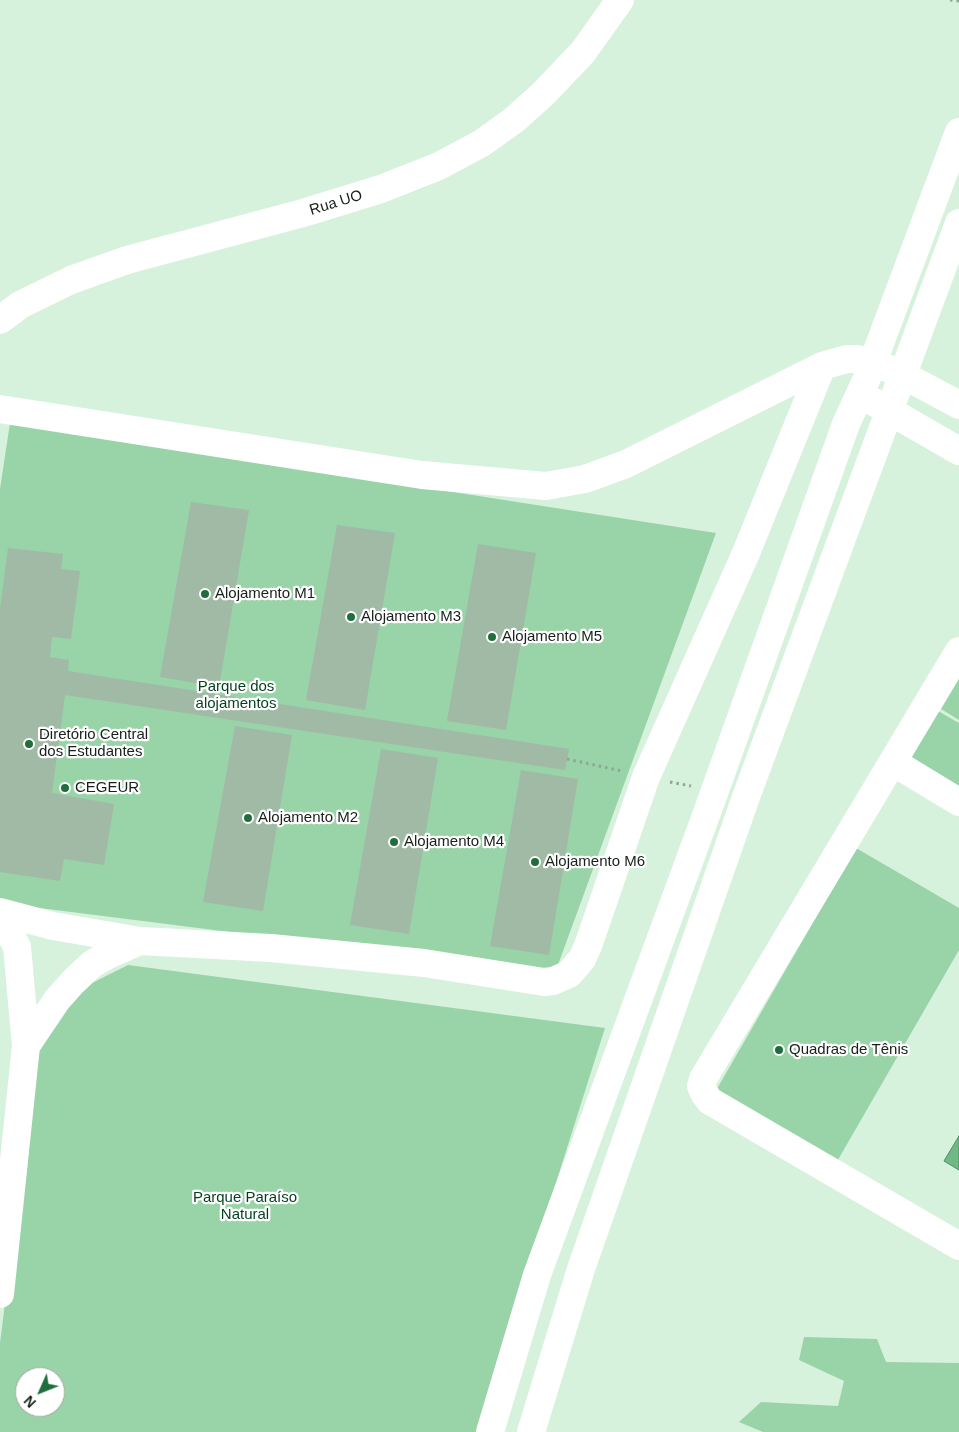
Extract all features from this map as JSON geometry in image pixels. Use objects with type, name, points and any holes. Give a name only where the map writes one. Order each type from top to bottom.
[{"type":"street","name":"Rua UO","points":[[0,320],[20,305],[81,276],[127,260],[303,213],[381,189],[439,166],[482,143],[514,120],[543,94],[583,52],[620,0]]},
{"type":"street","points":[[490,1432],[537,1275],[712,800],[846,424],[873,362],[959,132]]},
{"type":"street","points":[[531,1432],[581,1268],[746,797],[959,223]]},
{"type":"street","points":[[0,409],[422,475],[546,486],[584,478],[626,464],[822,366],[847,359],[873,362],[903,375],[959,405]]},
{"type":"street","points":[[0,912],[53,926],[140,941],[271,948],[424,963],[532,980],[553,981],[569,974],[582,959],[588,946],[646,777],[746,553],[822,366]]},
{"type":"street","points":[[860,394],[959,450]]},
{"type":"street","points":[[959,651],[703,1078],[701,1086],[710,1101],[959,1246]]},
{"type":"street","points":[[893,762],[959,802]]},
{"type":"street","points":[[0,912],[17,947],[26,1046],[0,1294]]},
{"type":"street","points":[[26,1046],[57,1000],[92,964],[140,941]]},
{"type":"path","points":[[950,0],[959,1]]},
{"type":"path","points":[[567,759],[695,787]]},
{"type":"green space","name":"Parque dos alojamentos","points":[[10,423],[716,533],[555,973],[0,903],[0,489]]},
{"type":"green space","points":[[959,679],[959,720],[941,709]]},
{"type":"green space","points":[[938,711],[959,723],[959,791],[908,760]]},
{"type":"green space","points":[[856,848],[959,908],[959,950],[835,1165],[714,1094]]},
{"type":"green space","name":"Parque Paraíso Natural","points":[[128,965],[605,1028],[477,1432],[0,1432],[0,1343],[37,1049],[78,990]]},
{"type":"green space","points":[[804,1337],[877,1339],[886,1362],[959,1363],[959,1432],[763,1432],[739,1422],[761,1402],[838,1406],[844,1381],[799,1360]]},
{"type":"shaded area","points":[[959,1136],[959,1170],[944,1161]]},
{"type":"building","name":"Alojamento M1","points":[[191,502],[249,510],[219,687],[160,677]]},
{"type":"building","name":"Alojamento M3","points":[[337,525],[395,533],[365,710],[306,700]]},
{"type":"building","name":"Alojamento M5","points":[[478,544],[536,553],[506,730],[447,721]]},
{"type":"building","name":"Diretório Central dos Estudantes","points":[[8,548],[63,554],[61,569],[80,571],[71,639],[52,637],[50,657],[69,660],[68,671],[569,749],[565,770],[65,695],[52,793],[114,804],[104,865],[64,859],[60,881],[0,872],[0,609]]},
{"type":"building","name":"Alojamento M2","points":[[235,726],[292,735],[263,911],[203,902]]},
{"type":"building","name":"Alojamento M4","points":[[381,749],[438,758],[409,934],[350,925]]},
{"type":"building","name":"Alojamento M6","points":[[521,770],[578,779],[549,955],[490,946]]},
{"type":"place","name":"Alojamento M1","points":[[205,594]]},
{"type":"place","name":"Alojamento M3","points":[[351,617]]},
{"type":"place","name":"Alojamento M5","points":[[492,637]]},
{"type":"place","name":"Diretório Central dos Estudantes","points":[[29,744]]},
{"type":"place","name":"CEGEUR","points":[[65,788]]},
{"type":"place","name":"Alojamento M2","points":[[248,818]]},
{"type":"place","name":"Alojamento M4","points":[[394,842]]},
{"type":"place","name":"Alojamento M6","points":[[535,862]]},
{"type":"place","name":"Quadras de Tênis","points":[[779,1050]]}]
